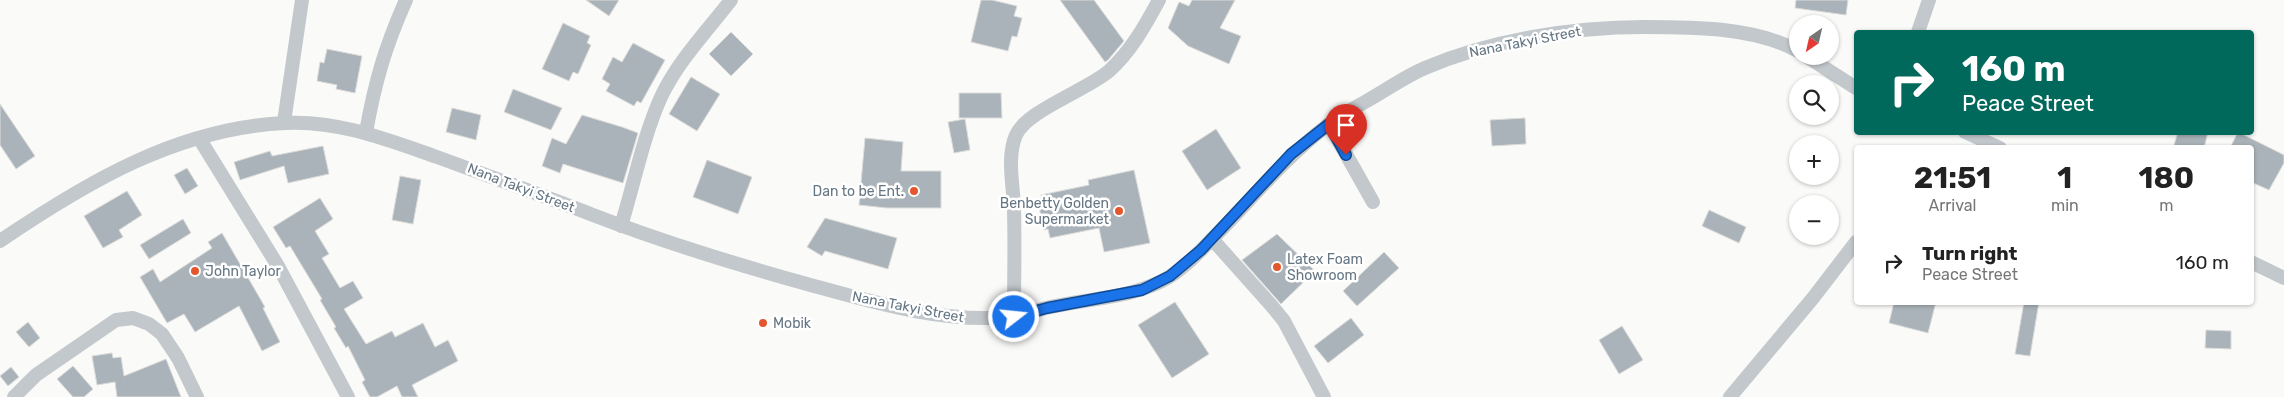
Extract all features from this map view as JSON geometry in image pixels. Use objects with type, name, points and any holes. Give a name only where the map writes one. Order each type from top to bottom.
[{"type":"street","points":[[284,122],[302,0]]},
{"type":"street","points":[[366,132],[376,80],[387,43],[406,0]]},
{"type":"street","points":[[621,226],[651,125],[662,97],[684,59],[731,0]]},
{"type":"street","points":[[1014,317],[1014,210],[1011,161],[1016,135],[1023,125],[1036,114],[1078,92],[1108,72],[1131,49],[1159,0]]},
{"type":"street","points":[[1919,30],[1928,0]]},
{"type":"street","name":"Nana Takyi Street","points":[[0,241],[58,201],[152,152],[199,138],[284,122],[318,123],[366,132],[621,226],[774,275],[864,300],[964,319],[1014,317],[1047,308],[1142,290],[1170,276],[1212,239],[1291,154],[1329,124],[1420,70],[1464,53],[1518,41],[1605,27],[1686,27],[1763,37],[1789,46]]},
{"type":"street","points":[[1820,65],[1854,87]]},
{"type":"street","points":[[1329,124],[1373,202]]},
{"type":"street","points":[[1972,135],[1993,145]]},
{"type":"street","points":[[199,138],[278,266],[348,397]]},
{"type":"street","points":[[1212,239],[1284,321],[1324,397]]},
{"type":"street","points":[[1730,397],[1808,304],[1854,245]]},
{"type":"street","points":[[2254,263],[2284,278]]},
{"type":"street","points":[[14,397],[36,375],[116,320],[133,318],[149,324],[162,334],[178,358],[197,397]]},
{"type":"building","points":[[586,0],[619,0],[609,16]]},
{"type":"building","points":[[981,0],[992,0],[1017,6],[1014,16],[1022,18],[1017,37],[1012,36],[1008,51],[971,42]]},
{"type":"building","points":[[1060,0],[1094,0],[1124,41],[1108,60],[1105,62]]},
{"type":"building","points":[[1192,0],[1235,0],[1220,28],[1241,36],[1229,64],[1188,46],[1168,28],[1179,2],[1189,6]]},
{"type":"building","points":[[1796,0],[1848,0],[1846,15],[1795,8]]},
{"type":"building","points":[[563,23],[590,36],[587,43],[591,45],[578,74],[573,72],[569,81],[542,69]]},
{"type":"building","points":[[731,32],[753,54],[731,76],[709,54]]},
{"type":"building","points":[[633,43],[665,60],[641,103],[637,101],[634,106],[606,91],[610,84],[602,79],[613,57],[622,62]]},
{"type":"building","points":[[327,49],[362,56],[355,93],[336,89],[337,85],[317,81],[320,62],[324,63]]},
{"type":"building","points":[[691,77],[720,94],[697,131],[669,114]]},
{"type":"building","points":[[513,89],[562,108],[551,130],[504,112]]},
{"type":"building","points":[[959,93],[1001,93],[1002,118],[959,118]]},
{"type":"building","points":[[0,104],[35,156],[16,169],[0,145]]},
{"type":"building","points":[[452,108],[481,115],[476,140],[446,132]]},
{"type":"building","points":[[582,115],[638,133],[623,183],[563,164],[560,173],[542,166],[552,138],[566,144]]},
{"type":"building","points":[[1525,118],[1526,144],[1492,146],[1490,120]]},
{"type":"building","points":[[965,119],[970,150],[954,153],[948,122]]},
{"type":"building","points":[[1216,129],[1241,168],[1207,190],[1182,151]]},
{"type":"building","points":[[2177,135],[2207,135],[2205,145],[2174,145]]},
{"type":"building","points":[[2236,135],[2244,135],[2284,155],[2284,163],[2269,190],[2254,183],[2254,145],[2232,145]]},
{"type":"building","points":[[865,138],[903,142],[901,171],[941,171],[941,208],[887,208],[859,205]]},
{"type":"building","points":[[323,146],[329,174],[288,183],[284,166],[240,180],[234,162],[270,151],[272,156]]},
{"type":"building","points":[[707,160],[752,177],[738,214],[693,197]]},
{"type":"building","points":[[187,168],[198,186],[185,194],[174,175]]},
{"type":"building","name":"Benbetty Golden Supermarket","points":[[1134,170],[1150,243],[1104,252],[1099,228],[1050,238],[1048,229],[1044,230],[1038,202],[1042,201],[1041,195],[1089,185],[1088,180]]},
{"type":"building","points":[[400,176],[421,180],[413,224],[392,220]]},
{"type":"building","points":[[127,191],[142,215],[119,230],[123,237],[103,248],[84,216]]},
{"type":"building","points":[[320,198],[333,219],[315,231],[329,254],[322,258],[340,288],[353,281],[363,298],[344,309],[366,344],[392,331],[395,337],[423,323],[435,347],[448,340],[458,361],[412,385],[418,397],[402,397],[397,386],[377,397],[370,397],[362,382],[365,380],[348,346],[346,348],[334,328],[336,327],[320,300],[322,299],[290,246],[286,248],[273,227]]},
{"type":"building","points":[[1709,210],[1746,227],[1739,243],[1702,226]]},
{"type":"building","points":[[825,218],[897,238],[888,269],[825,251],[822,256],[807,247]]},
{"type":"building","points":[[183,219],[191,233],[149,259],[140,245]]},
{"type":"building","points":[[222,233],[265,307],[263,308],[280,342],[262,351],[239,306],[195,332],[184,314],[167,323],[140,277],[153,269],[160,282],[212,248],[208,242]]},
{"type":"building","name":"Latex Foam Showroom","points":[[1277,234],[1315,271],[1281,304],[1242,260]]},
{"type":"building","points":[[1384,252],[1399,268],[1357,306],[1343,291]]},
{"type":"building","points":[[1175,302],[1209,354],[1172,378],[1138,325]]},
{"type":"building","points":[[1893,305],[1935,305],[1928,333],[1889,323]]},
{"type":"building","points":[[2023,305],[2038,305],[2030,356],[2015,354]]},
{"type":"building","points":[[1351,318],[1364,335],[1328,363],[1314,346]]},
{"type":"building","points":[[28,322],[40,338],[29,347],[16,332]]},
{"type":"building","points":[[1622,326],[1643,360],[1619,374],[1599,340]]},
{"type":"building","points":[[2206,330],[2231,331],[2231,349],[2205,348]]},
{"type":"building","points":[[112,353],[113,358],[121,357],[124,376],[166,359],[181,397],[117,397],[115,382],[97,385],[92,356]]},
{"type":"building","points":[[73,366],[93,389],[84,397],[73,397],[57,379]]},
{"type":"building","points":[[11,367],[19,377],[8,386],[0,376]]},
{"type":"place","name":"Dan to be Ent.","points":[[914,191]]},
{"type":"place","name":"Benbetty Golden Supermarket","points":[[1119,211]]},
{"type":"place","name":"Latex Foam Showroom","points":[[1277,267]]},
{"type":"place","name":"John Taylor","points":[[195,271]]},
{"type":"place","name":"Mobik","points":[[763,323]]},
{"type":"route","points":[[1014,317],[1047,308],[1142,290],[1170,276],[1201,250],[1246,205],[1291,154],[1329,124],[1346,155]]}]
